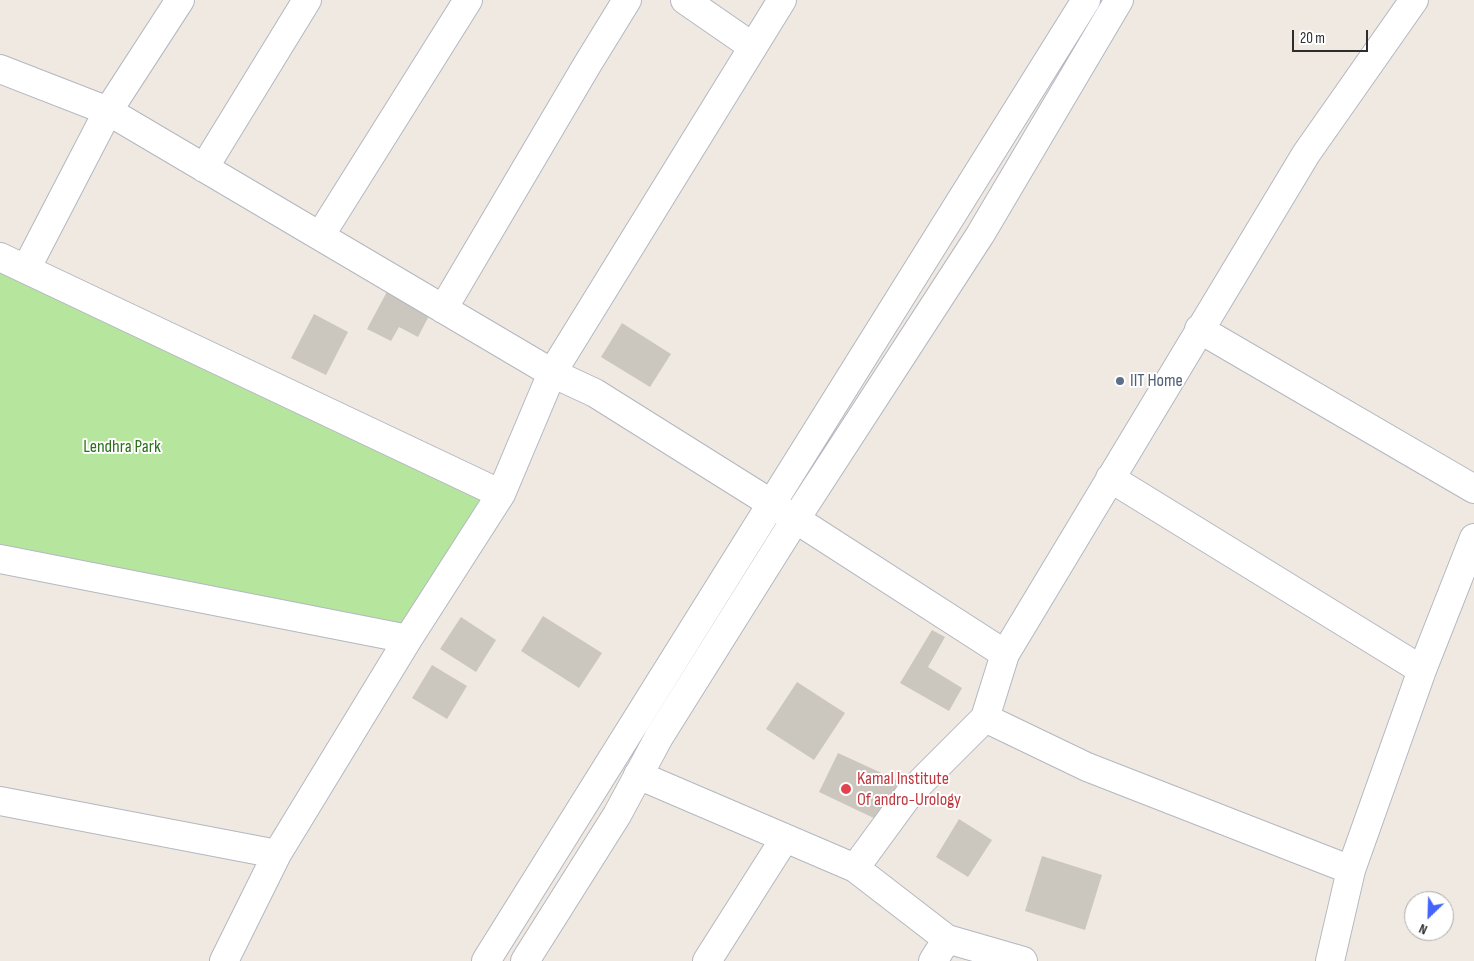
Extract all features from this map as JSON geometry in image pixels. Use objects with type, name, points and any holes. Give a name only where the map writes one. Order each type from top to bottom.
[{"type":"street","points":[[26,269],[108,111],[180,0]]},
{"type":"street","points":[[204,168],[307,0]]},
{"type":"street","points":[[320,236],[468,0]]},
{"type":"street","points":[[443,309],[627,0]]},
{"type":"street","points":[[684,0],[753,47]]},
{"type":"street","points":[[224,961],[277,854],[408,639],[501,494],[552,373],[782,0]]},
{"type":"street","points":[[486,961],[1086,0]]},
{"type":"street","points":[[525,961],[616,815],[659,736],[838,452],[980,235],[1119,0]]},
{"type":"street","points":[[855,868],[910,793],[985,718],[1005,654],[1199,329],[1306,154],[1414,0]]},
{"type":"street","points":[[0,69],[108,111],[552,373],[595,393],[1005,654]]},
{"type":"street","points":[[0,257],[501,494]]},
{"type":"street","points":[[1199,329],[1474,489]]},
{"type":"street","points":[[1110,478],[1422,670]]},
{"type":"street","points":[[1330,961],[1351,870],[1422,670],[1474,538]]},
{"type":"street","points":[[0,558],[408,639]]},
{"type":"street","points":[[985,718],[1087,767],[1351,870]]},
{"type":"street","points":[[638,775],[855,868],[940,950],[1023,961]]},
{"type":"street","points":[[0,801],[277,854]]},
{"type":"street","points":[[707,961],[785,838]]},
{"type":"green space","name":"Lendhra Park","points":[[0,257],[501,494],[416,627],[0,544]]},
{"type":"building","points":[[390,286],[433,308],[418,337],[399,327],[391,341],[367,329]]},
{"type":"building","points":[[314,314],[348,332],[326,375],[291,358]]},
{"type":"building","points":[[622,323],[671,354],[650,387],[601,357]]},
{"type":"building","points":[[543,616],[602,653],[579,688],[521,651]]},
{"type":"building","points":[[461,617],[496,640],[476,672],[440,649]]},
{"type":"building","points":[[932,630],[945,637],[928,667],[962,688],[949,711],[900,683]]},
{"type":"building","points":[[432,665],[467,686],[447,719],[412,698]]},
{"type":"building","points":[[797,682],[845,713],[814,760],[766,729]]},
{"type":"building","points":[[838,753],[899,781],[880,821],[819,792]]},
{"type":"building","points":[[959,819],[992,840],[968,877],[936,857]]},
{"type":"building","points":[[1042,856],[1102,875],[1085,930],[1025,911]]},
{"type":"place","name":"IIT Home","points":[[1120,381]]},
{"type":"place","name":"Kamal Institute Of andro-Urology","points":[[846,789]]}]
